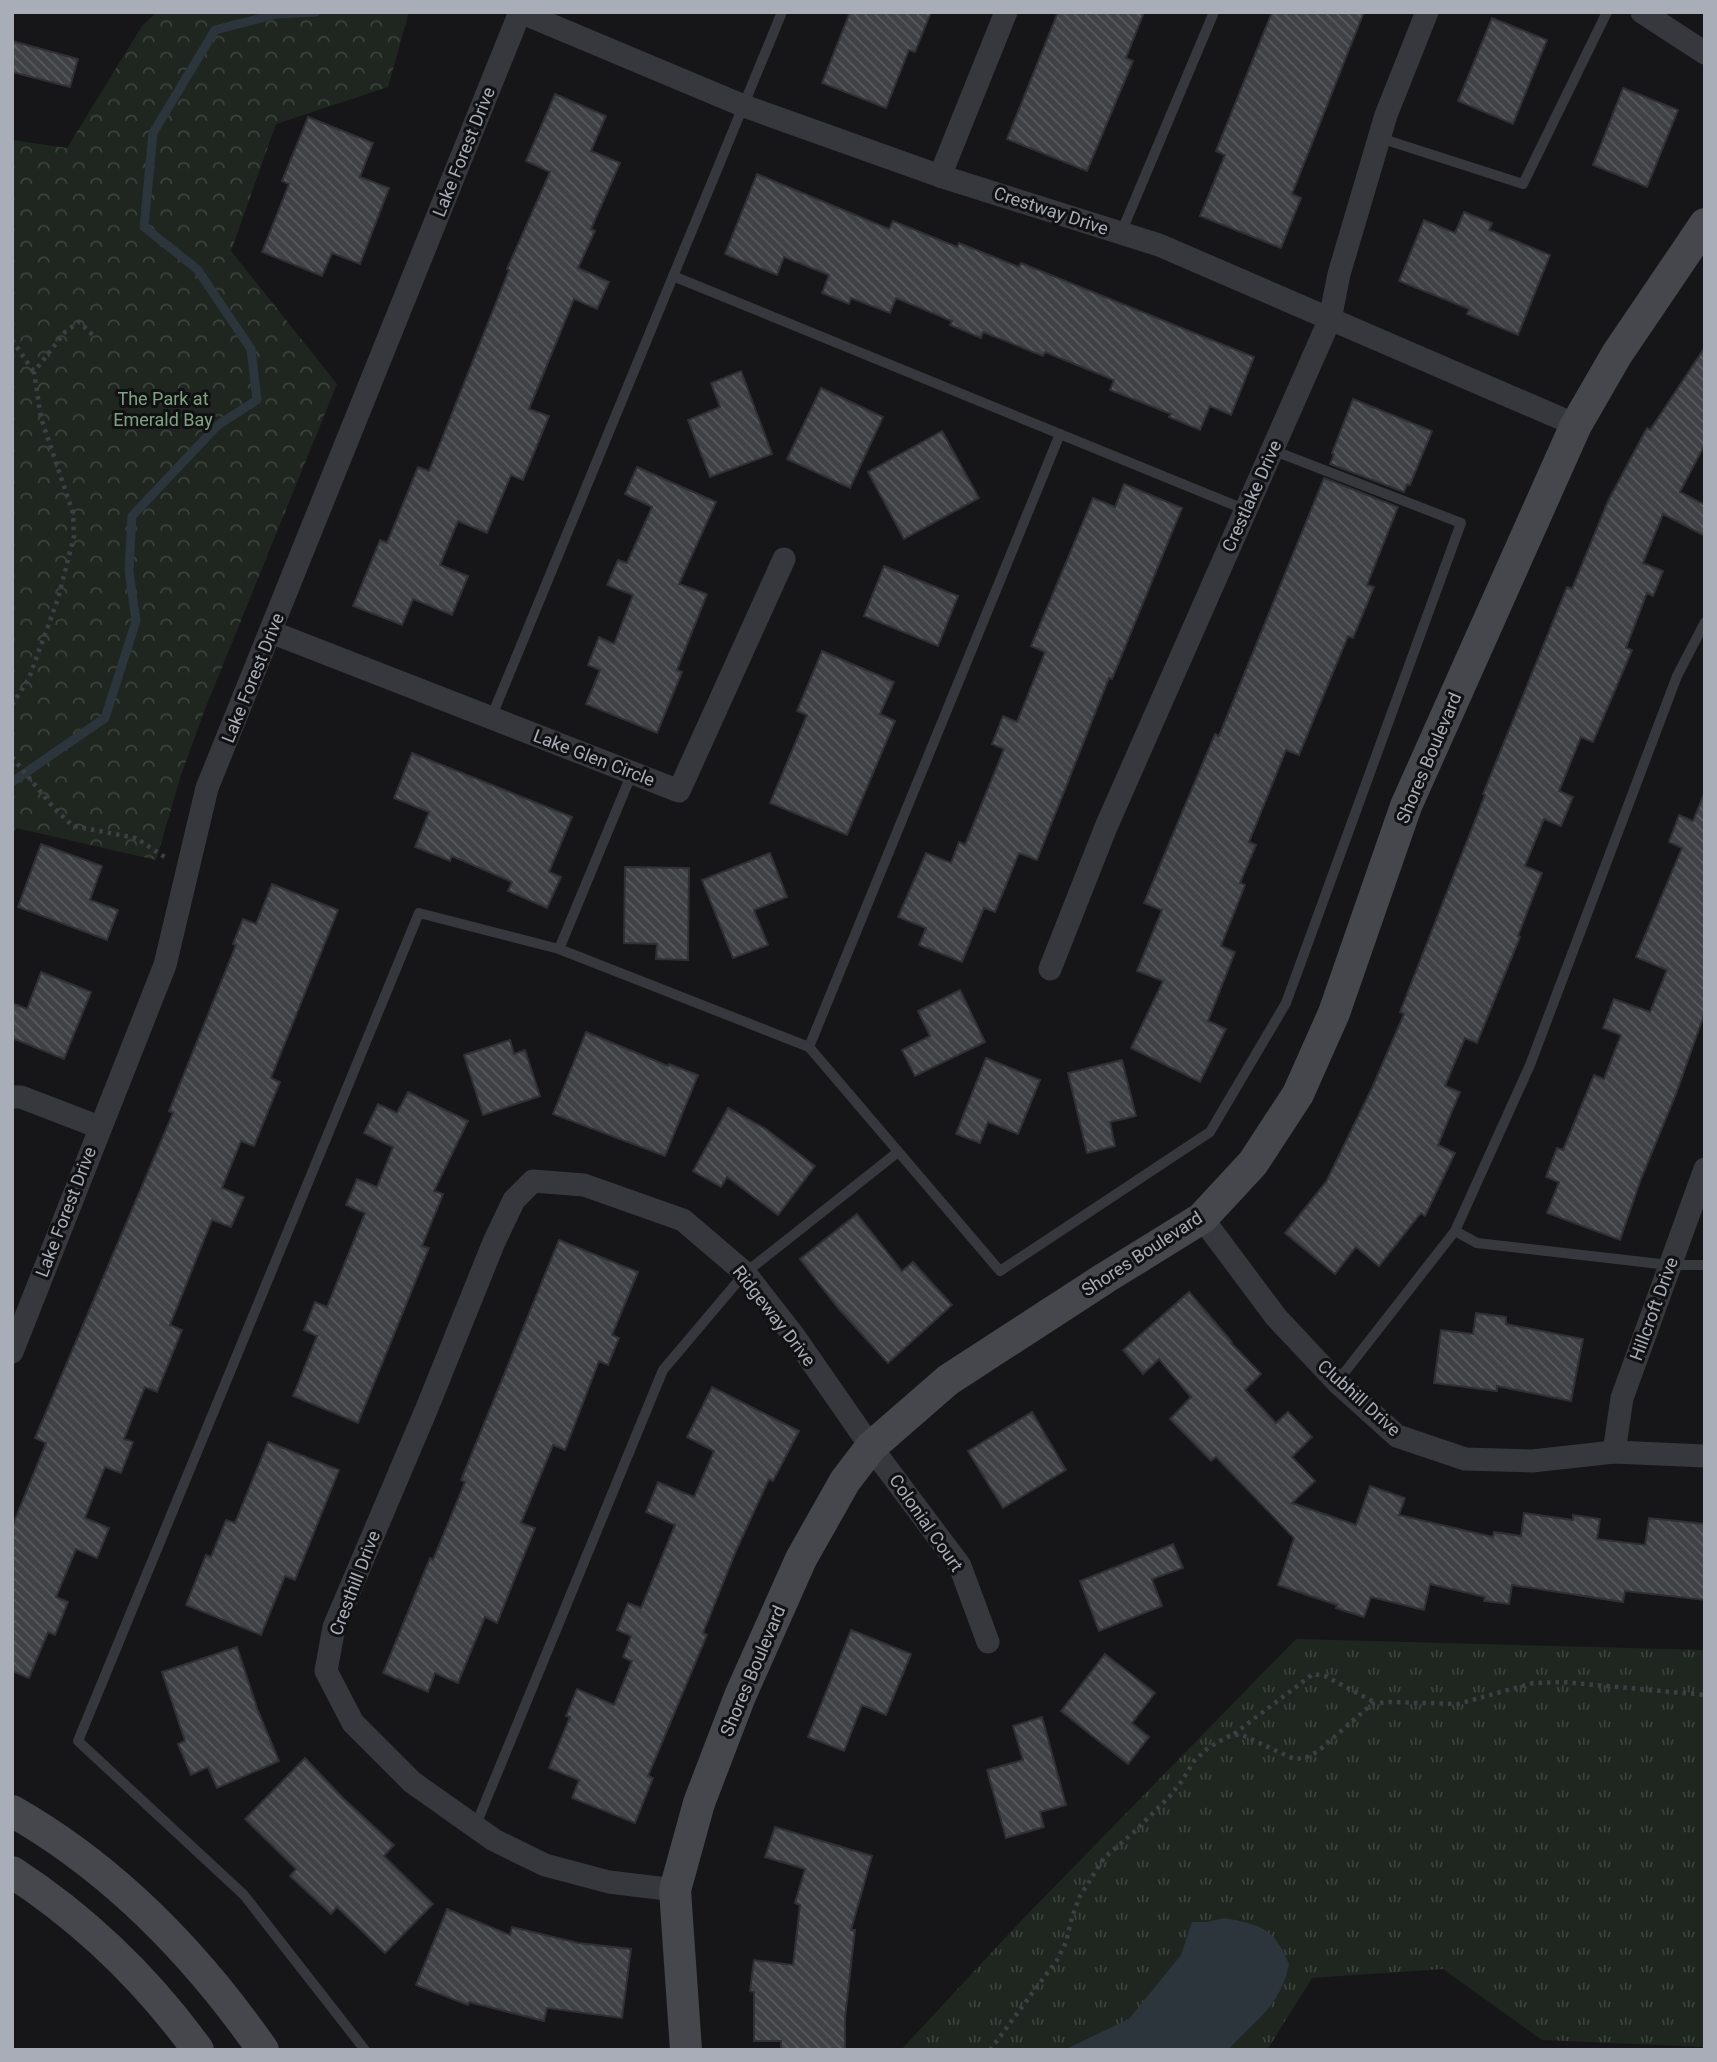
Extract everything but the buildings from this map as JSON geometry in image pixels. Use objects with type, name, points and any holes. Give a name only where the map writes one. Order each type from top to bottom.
[{"type":"street","name":"Crestway Drive","points":[[520,12],[744,106],[940,176],[1159,245],[1576,425]]},
{"type":"street","name":"Lake Forest Drive","points":[[12,1352],[99,1126],[165,965],[207,788],[520,12]]},
{"type":"street","points":[[940,176],[1006,12]]},
{"type":"street","name":"Crestlake Drive","points":[[1050,970],[1106,827],[1330,319],[1339,274],[1386,115],[1427,12]]},
{"type":"street","points":[[1642,12],[1705,53]]},
{"type":"street","name":"Shores Boulevard","points":[[686,2050],[675,1890],[699,1803],[740,1696],[801,1559],[845,1481],[871,1447],[948,1380],[1202,1218],[1253,1163],[1298,1094],[1334,1013],[1406,806],[1576,425],[1616,354],[1705,225]]},
{"type":"street","name":"Lake Glen Circle","points":[[271,632],[679,791],[784,559]]},
{"type":"street","points":[[12,1097],[21,1097],[99,1126]]},
{"type":"street","name":"Hillcroft Drive","points":[[1614,1452],[1622,1398],[1705,1169]]},
{"type":"street","name":"Ridgeway Drive","points":[[533,1181],[584,1185],[683,1220],[745,1273],[794,1336],[871,1447]]},
{"type":"street","name":"Cresthill Drive","points":[[533,1181],[514,1200],[494,1242],[334,1627],[326,1671],[353,1723],[412,1782],[495,1840],[545,1865],[610,1882],[675,1890]]},
{"type":"street","name":"Clubhill Drive","points":[[1202,1218],[1276,1317],[1337,1382],[1397,1436],[1465,1459],[1532,1461],[1614,1452],[1705,1456]]},
{"type":"street","name":"Colonial Court","points":[[871,1447],[960,1566],[988,1642]]},
{"type":"street","points":[[12,1811],[88,1861],[149,1914],[226,1998],[263,2050]]},
{"type":"street","points":[[12,1872],[68,1913],[131,1970],[198,2050]]},
{"type":"lane","points":[[491,718],[782,12]]},
{"type":"lane","points":[[1121,233],[1214,12]]},
{"type":"lane","points":[[1380,138],[1523,184],[1607,12]]},
{"type":"lane","points":[[673,276],[1246,510]]},
{"type":"lane","points":[[808,1048],[1060,434]]},
{"type":"lane","points":[[365,2050],[244,1895],[78,1741],[419,914],[559,949],[808,1048],[1000,1271],[1210,1132],[1286,1003],[1461,523],[1272,450]]},
{"type":"lane","points":[[1337,1382],[1455,1231],[1530,1065],[1677,676],[1705,622]]},
{"type":"lane","points":[[559,949],[632,774]]},
{"type":"lane","points":[[475,1826],[663,1370],[745,1273],[898,1152]]},
{"type":"lane","points":[[1455,1231],[1477,1243],[1669,1265],[1705,1265]]},
{"type":"path","points":[[34,372],[65,332],[79,322],[95,337]]},
{"type":"path","points":[[12,341],[34,372],[41,418],[73,513],[74,536],[58,599],[29,678],[12,705]]},
{"type":"path","points":[[12,757],[54,808],[73,826],[136,838],[167,859]]},
{"type":"path","points":[[1232,1736],[1313,1674],[1325,1676],[1377,1704]]},
{"type":"path","points":[[990,2050],[1057,1959],[1066,1942],[1080,1896],[1104,1858],[1169,1797],[1194,1761],[1208,1748],[1227,1737],[1240,1734],[1294,1759],[1305,1758],[1317,1752],[1372,1704],[1458,1704],[1533,1682],[1563,1682],[1705,1695]]},
{"type":"green space","name":"The Park at Emerald Bay","points":[[157,12],[409,12],[388,87],[276,124],[231,251],[337,384],[205,709],[181,775],[156,860],[16,828],[12,835],[12,140],[67,148],[142,26]]},
{"type":"green space","points":[[1296,1639],[1705,1650],[1705,2047],[1542,2040],[1443,1969],[1312,1978],[1267,2050],[901,2050],[1019,1923]]},
{"type":"shaded area","points":[[1224,1918],[1265,1930],[1278,1943],[1289,1964],[1280,1991],[1273,2002],[1228,2050],[1064,2050],[1129,2019],[1181,1955],[1192,1922]]},
{"type":"waterway","points":[[12,782],[105,718],[136,621],[129,571],[132,516],[218,425],[257,400],[251,349],[197,269],[144,227],[153,133],[215,30],[277,14],[316,12]]}]
